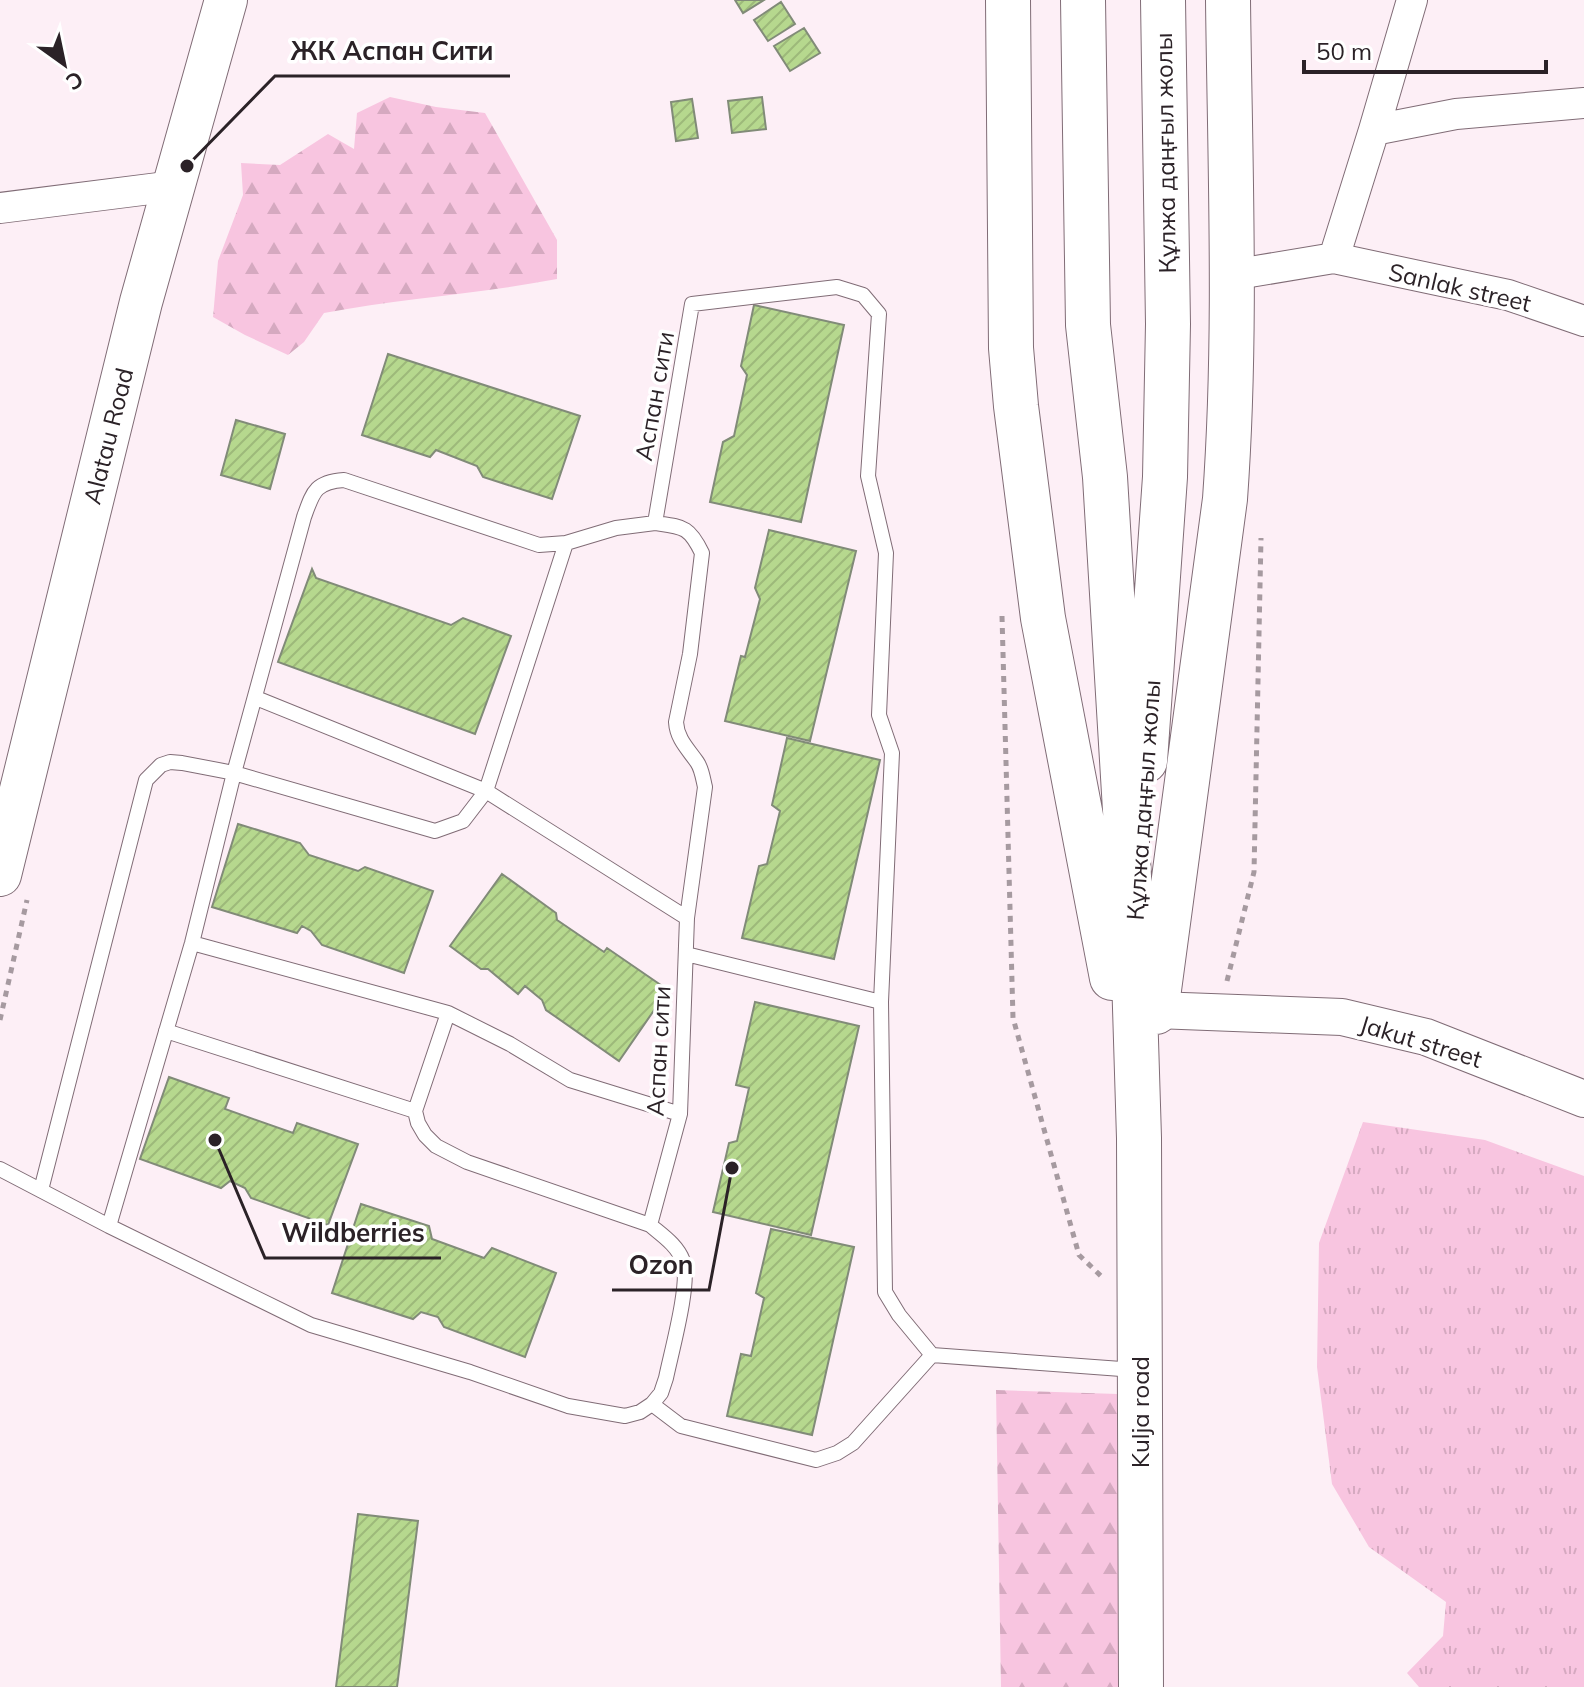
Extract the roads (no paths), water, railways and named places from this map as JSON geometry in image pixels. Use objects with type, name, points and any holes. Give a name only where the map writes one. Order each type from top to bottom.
[{"type":"main road","name":"Alatau Road","points":[[0,875],[141,302],[226,0]]},
{"type":"main road","points":[[1008,0],[1011,348],[1016,406],[1043,618],[1117,1003],[1139,1138]]},
{"type":"main road","name":"Құлжа даңғыл жолы","points":[[1083,0],[1088,325],[1105,477],[1133,943]]},
{"type":"main road","name":"Құлжа даңғыл жолы","points":[[1133,943],[1165,477],[1168,324],[1163,0]]},
{"type":"main road","points":[[1139,1138],[1225,499],[1233,330],[1228,0]]},
{"type":"main road","points":[[1133,943],[1139,1138]]},
{"type":"main road","name":"Kulja road","points":[[1139,1138],[1143,1686]]},
{"type":"street","points":[[1232,275],[1334,258],[1412,0]]},
{"type":"street","points":[[1374,130],[1456,114],[1584,103]]},
{"type":"street","points":[[0,208],[174,186]]},
{"type":"street","name":"Sanlak street","points":[[1334,258],[1508,295],[1584,321]]},
{"type":"street","name":"Jakut street","points":[[1156,1010],[1342,1017],[1426,1037],[1584,1099]]},
{"type":"lane","name":"Аспан сити","points":[[650,1225],[680,1114],[687,918],[705,787],[702,770],[676,731],[690,654],[702,553],[696,539],[684,528],[655,523],[692,304],[837,287],[863,295],[879,314],[868,476],[886,553],[879,715],[892,753],[881,1002]]},
{"type":"lane","points":[[109,1226],[192,943],[234,773],[304,517],[320,485],[344,480],[539,545],[566,543],[616,528],[655,523]]},
{"type":"lane","points":[[41,1190],[146,780],[161,765],[170,762],[234,773],[435,831],[463,821],[486,791],[566,543]]},
{"type":"lane","points":[[256,698],[486,791],[687,918]]},
{"type":"lane","points":[[192,943],[448,1013],[510,1044],[570,1080],[680,1114]]},
{"type":"lane","points":[[686,954],[881,1002],[885,1292],[899,1315],[932,1355],[1140,1370]]},
{"type":"lane","points":[[0,1169],[311,1325],[470,1372],[568,1406],[625,1416],[640,1412],[661,1393],[666,1378],[686,1280],[684,1263],[675,1246],[650,1225],[467,1162],[436,1146],[425,1135],[415,1111],[448,1013]]},
{"type":"lane","points":[[166,1031],[415,1111]]},
{"type":"lane","points":[[652,1404],[681,1426],[816,1460],[837,1453],[853,1443],[932,1355]]},
{"type":"place","name":"ЖК Аспан Сити","points":[[187,166]]},
{"type":"place","name":"Wildberries","points":[[215,1140]]},
{"type":"place","name":"Ozon","points":[[732,1168]]}]
